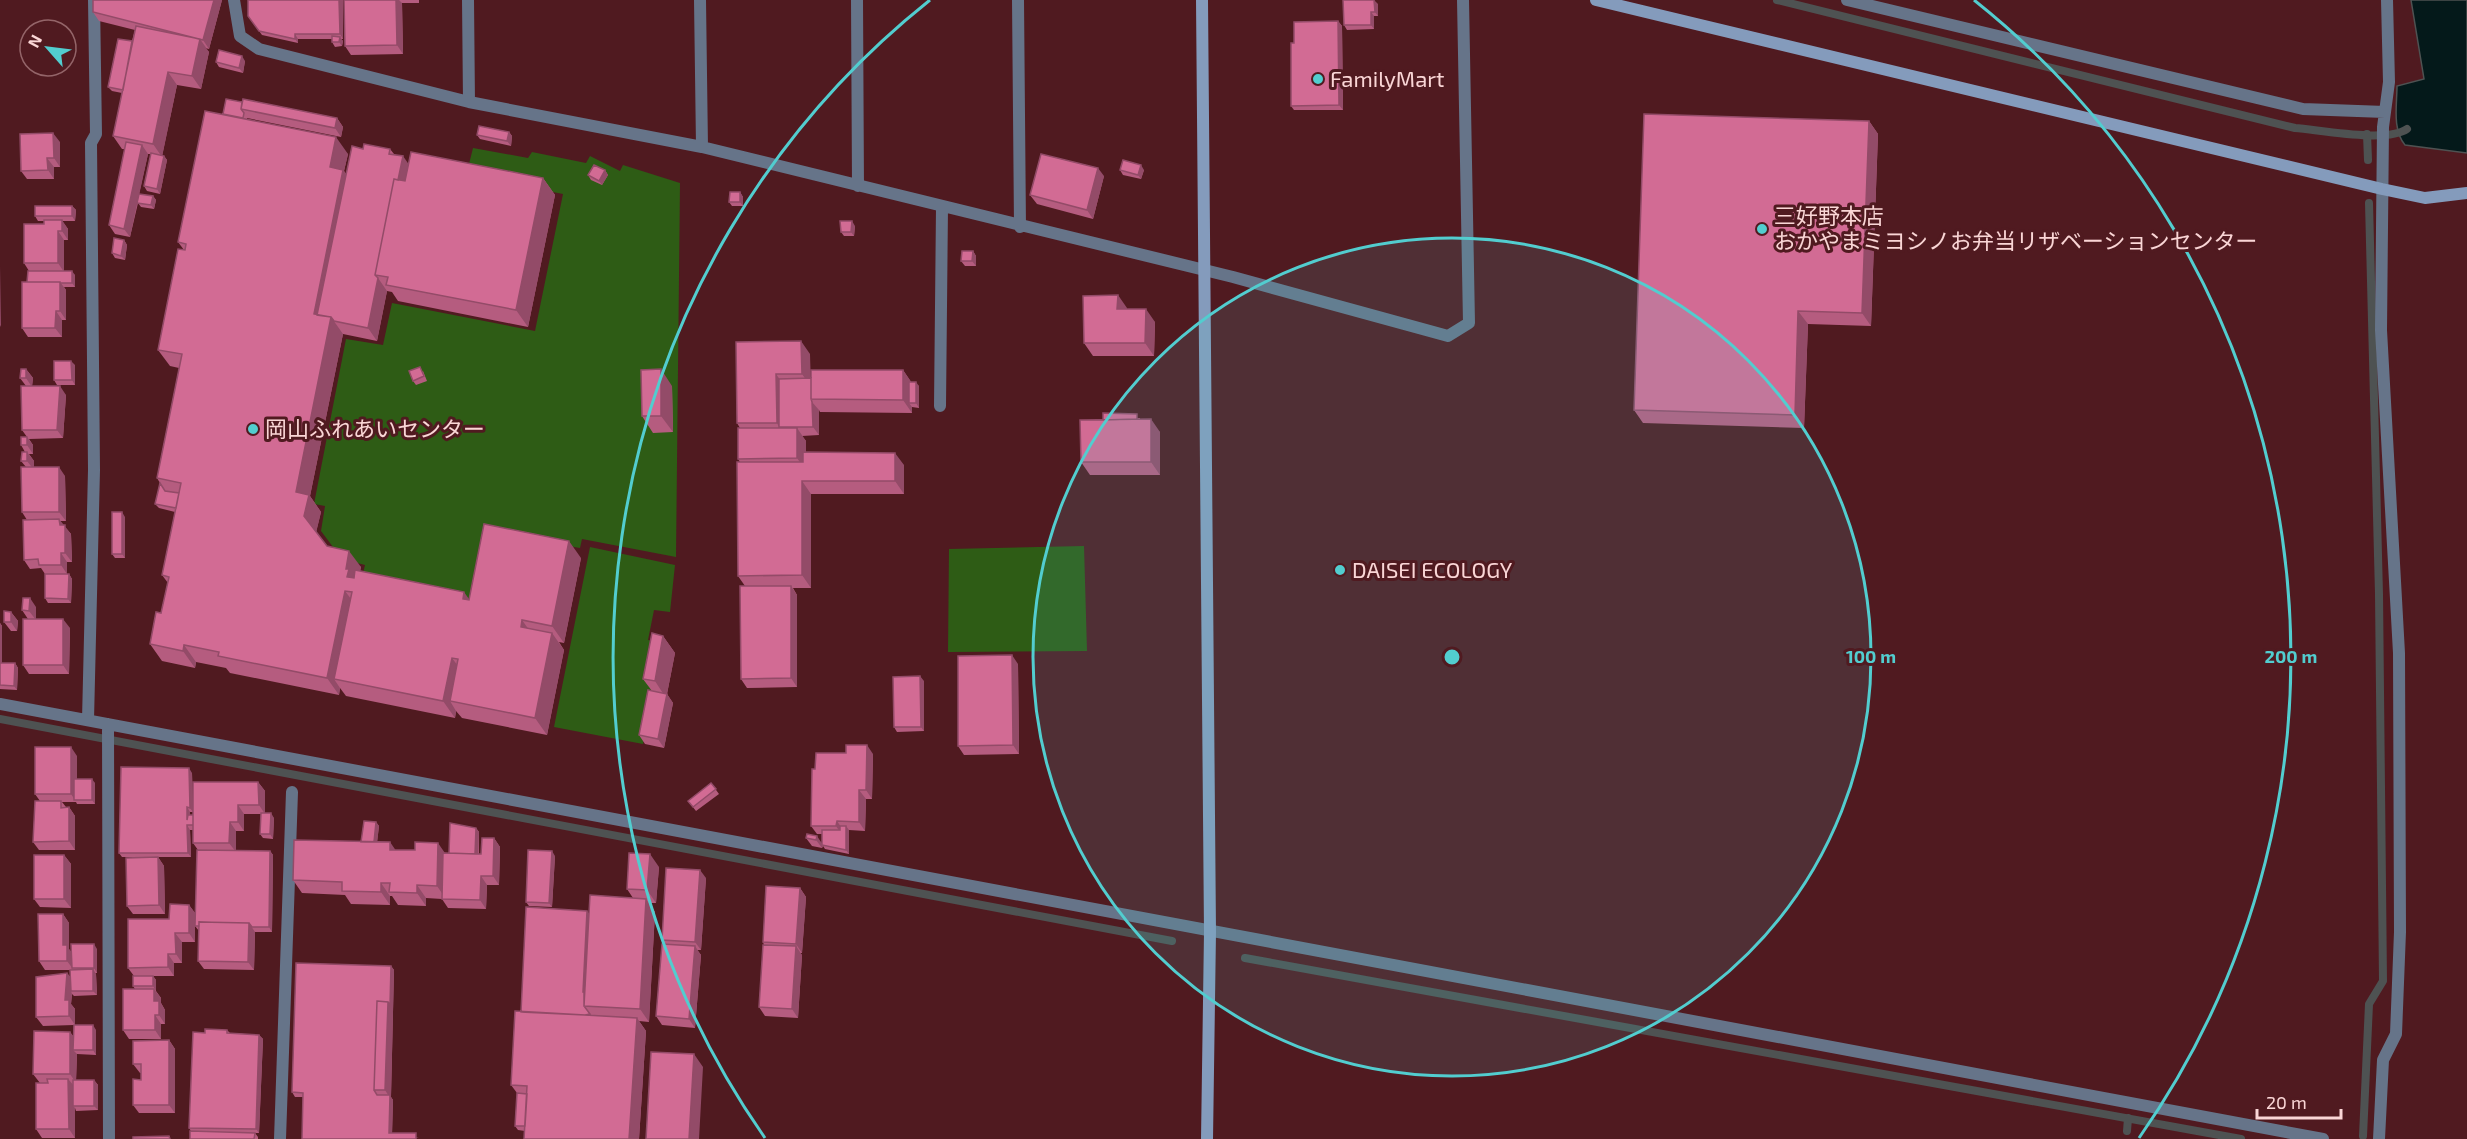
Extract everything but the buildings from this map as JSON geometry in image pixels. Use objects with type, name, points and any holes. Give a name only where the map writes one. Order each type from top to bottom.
[{"type":"street","points":[[88,720],[94,470],[91,143],[96,134],[94,0]]},
{"type":"street","points":[[234,0],[240,36],[259,49],[469,102],[702,147],[1020,227],[1204,270],[1448,336],[1469,323],[1463,0]]},
{"type":"street","points":[[468,0],[469,102]]},
{"type":"street","points":[[700,0],[702,147]]},
{"type":"street","points":[[857,0],[858,186]]},
{"type":"street","points":[[1018,0],[1020,227]]},
{"type":"street","points":[[1202,0],[1210,932],[1207,1139]]},
{"type":"street","points":[[1596,0],[2382,189],[2426,198],[2467,193]]},
{"type":"street","points":[[1847,0],[2303,109],[2385,112]]},
{"type":"street","points":[[2379,1139],[2383,1060],[2396,1034],[2400,932],[2399,653],[2382,330],[2383,127],[2389,82],[2387,0]]},
{"type":"street","points":[[940,406],[942,207]]},
{"type":"street","points":[[0,704],[88,720],[108,728],[1065,902],[1210,932],[2323,1139]]},
{"type":"street","points":[[108,728],[109,1139]]},
{"type":"street","points":[[280,1139],[292,792]]},
{"type":"green space","points":[[473,148],[528,158],[532,152],[586,163],[590,156],[620,171],[623,165],[680,183],[676,557],[582,539],[580,548],[491,533],[479,603],[361,582],[365,565],[342,559],[321,531],[325,506],[314,504],[346,339],[383,345],[392,303],[535,331],[563,194],[440,170],[468,168]]},
{"type":"green space","points":[[1084,546],[1087,651],[948,652],[949,549]]},
{"type":"green space","points":[[590,547],[675,565],[670,612],[654,610],[648,640],[663,643],[643,744],[554,727]]},
{"type":"shaded area","points":[[2411,0],[2467,0],[2467,153],[2405,145],[2398,132],[2397,86],[2424,79]]},
{"type":"waterway","points":[[1777,0],[2295,128],[2370,135],[2398,133],[2407,129]]},
{"type":"waterway","points":[[2367,134],[2368,160]]},
{"type":"waterway","points":[[2363,1136],[2369,1004],[2383,981],[2379,594],[2369,203]]},
{"type":"waterway","points":[[0,719],[1172,941]]},
{"type":"waterway","points":[[1245,958],[2241,1139]]},
{"type":"waterway","points":[[2127,1131],[2128,1118]]},
{"type":"place","name":"FamilyMart","points":[[1318,79]]},
{"type":"place","name":"三好野本店 おかやまミヨシノお弁当リザベーションセンター","points":[[1762,229]]},
{"type":"place","name":"岡山ふれあいセンター","points":[[253,429]]},
{"type":"place","name":"DAISEI ECOLOGY","points":[[1340,570]]}]
